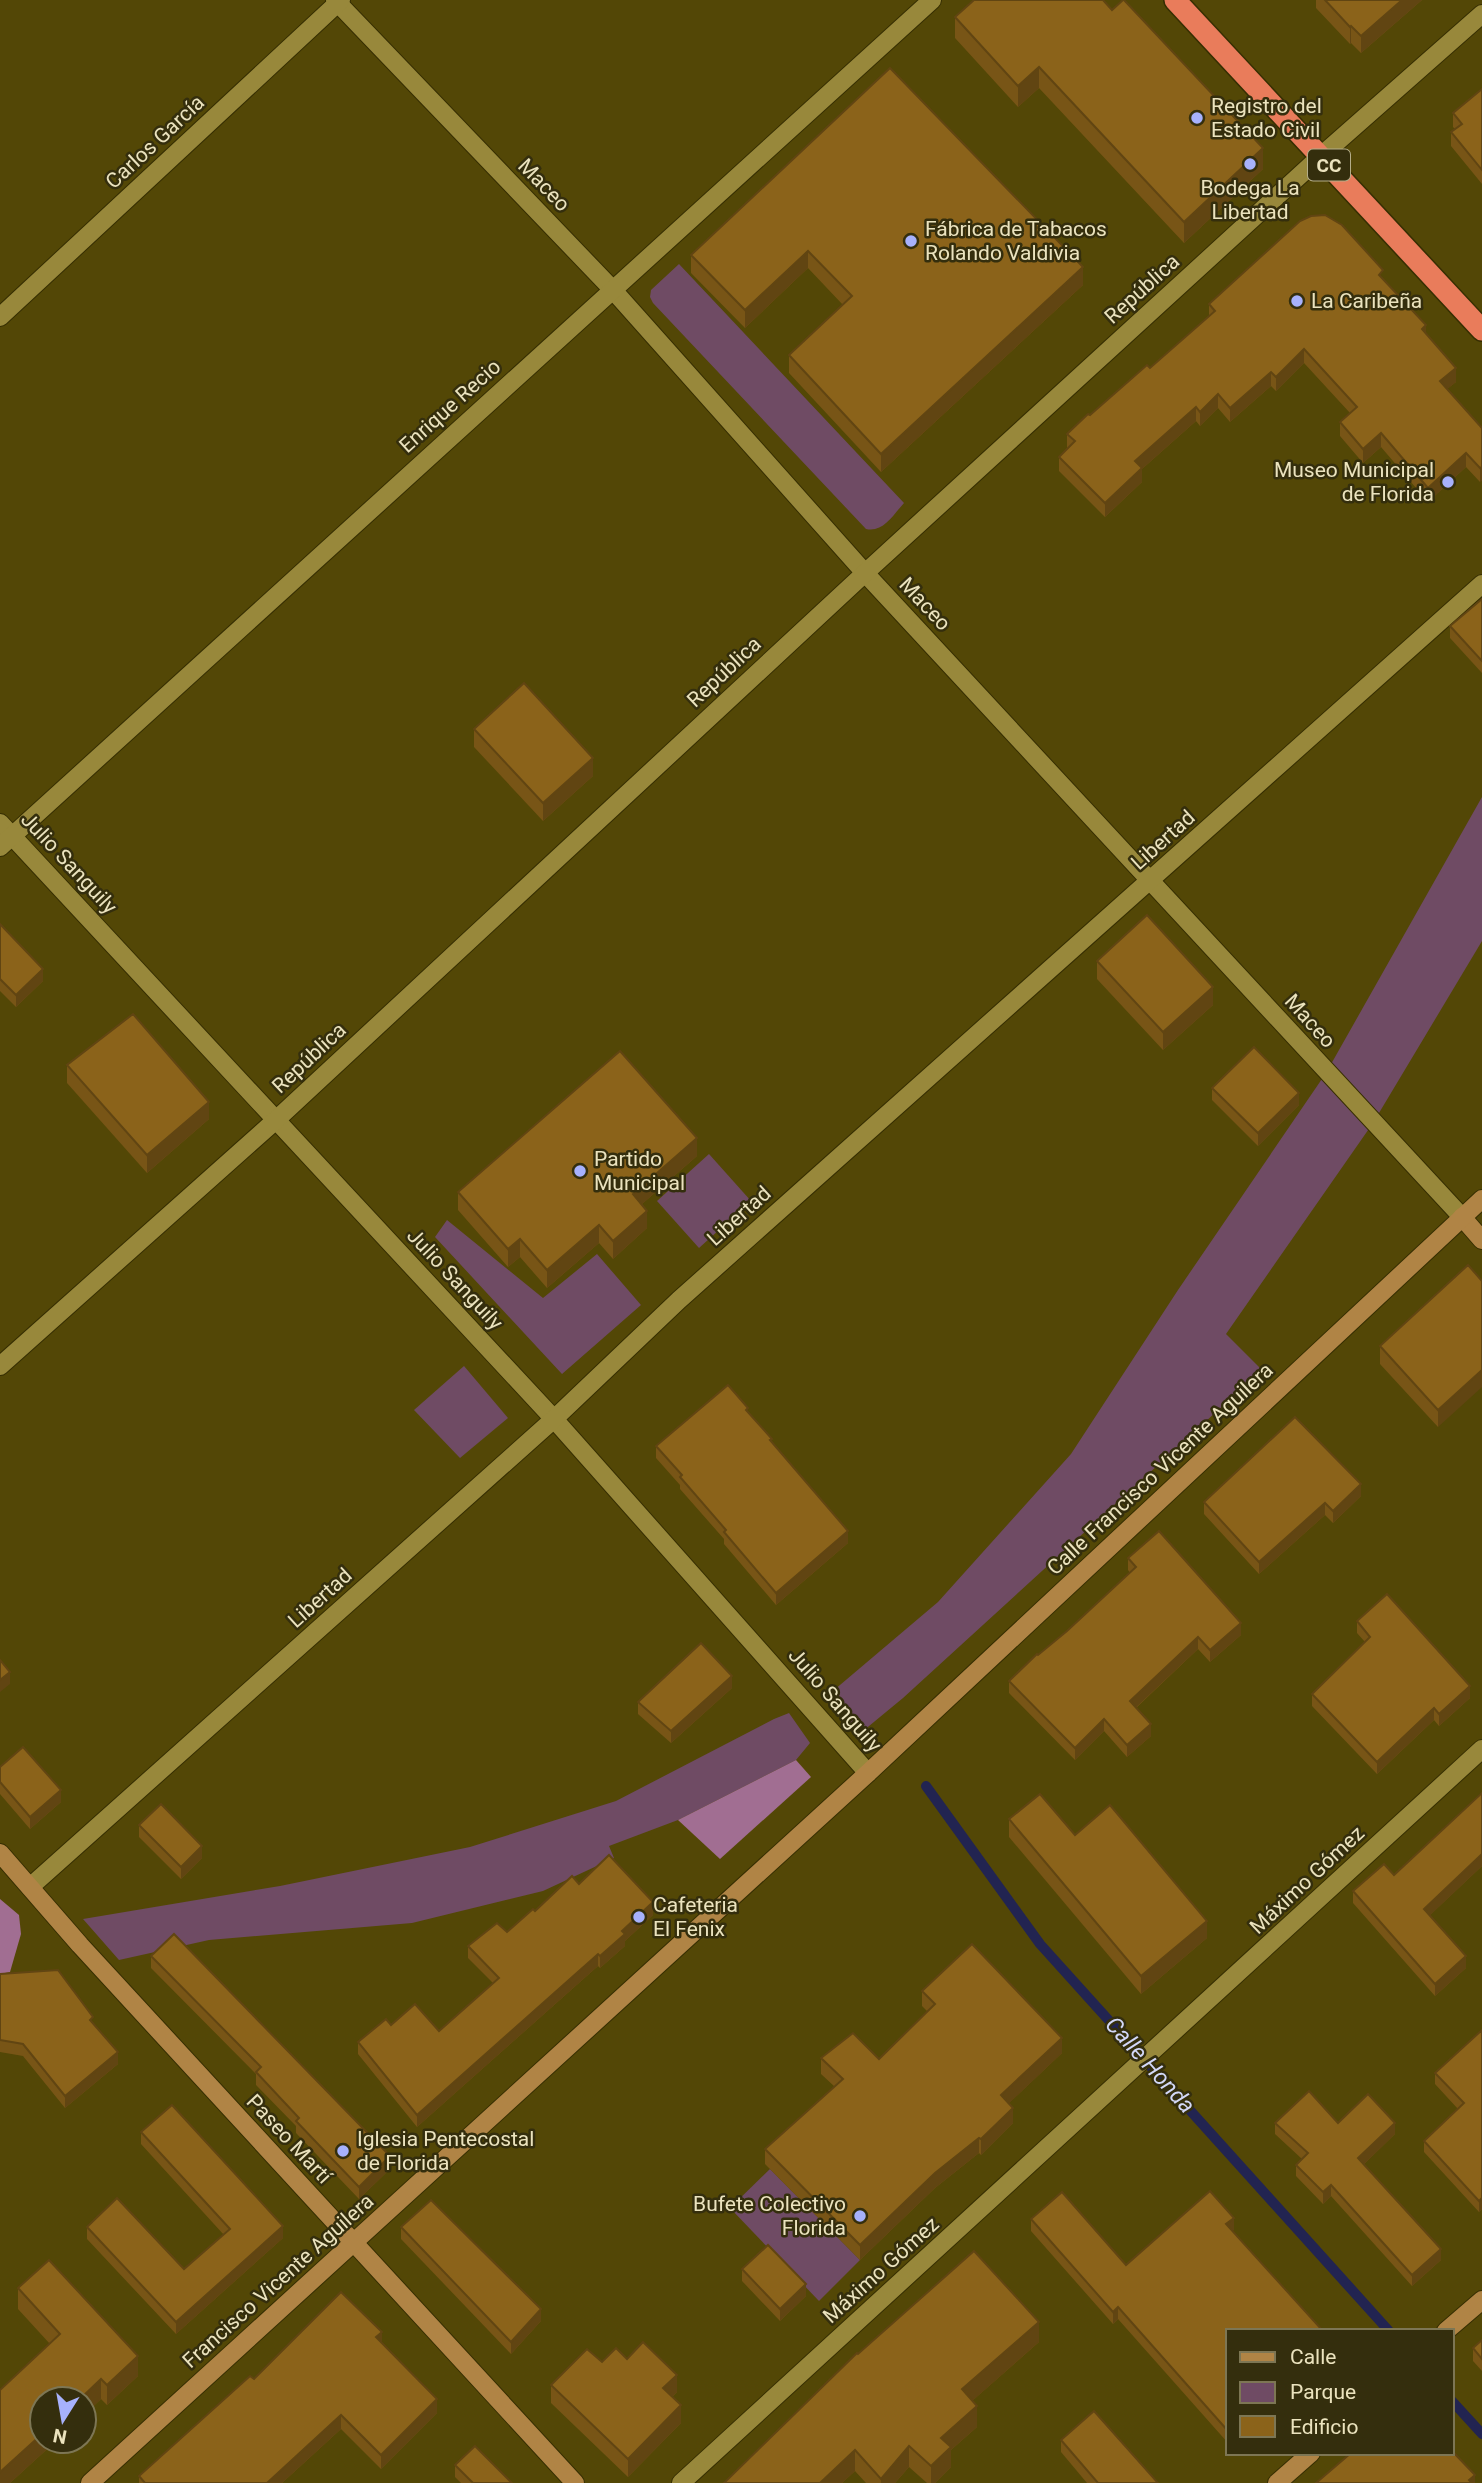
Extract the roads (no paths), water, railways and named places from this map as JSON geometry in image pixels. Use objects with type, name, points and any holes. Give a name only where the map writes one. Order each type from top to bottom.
[{"type":"highway","name":"CC","points":[[1175,0],[1482,330]]},
{"type":"street","name":"Enrique Recio","points":[[4,835],[932,0]]},
{"type":"street","name":"Maceo","points":[[338,1],[613,289],[865,573],[1482,1240]]},
{"type":"street","name":"Carlos García","points":[[0,317],[338,1]]},
{"type":"street","name":"República","points":[[0,1366],[277,1119],[865,573],[1321,156],[1482,14]]},
{"type":"street","name":"Libertad","points":[[30,1887],[554,1419],[679,1300],[1482,584]]},
{"type":"street","name":"Julio Sanguily","points":[[4,835],[277,1119],[554,1419],[868,1773]]},
{"type":"street","name":"Calle Francisco Vicente Aguilera","points":[[868,1773],[1482,1199]]},
{"type":"street","name":"Máximo Gómez","points":[[681,2483],[1482,1749]]},
{"type":"street","name":"Francisco Vicente Aguilera","points":[[90,2483],[868,1773]]},
{"type":"street","name":"Paseo Martí","points":[[0,1853],[80,1945],[575,2483]]},
{"type":"street","points":[[1448,2329],[1482,2301]]},
{"type":"street","points":[[1277,2483],[1309,2455]]},
{"type":"waterway","name":"Calle Honda","points":[[926,1786],[1040,1944],[1387,2329]]},
{"type":"waterway","name":"Calle Honda","points":[[1454,2403],[1482,2434]]},
{"type":"place","name":"Registro del Estado Civil","points":[[1197,118]]},
{"type":"place","name":"Bodega La Libertad","points":[[1250,164]]},
{"type":"place","name":"Fábrica de Tabacos Rolando Valdivia","points":[[911,241]]},
{"type":"place","name":"La Caribeña","points":[[1297,301]]},
{"type":"place","name":"Museo Municipal de Florida","points":[[1448,482]]},
{"type":"place","name":"Partido Municipal","points":[[580,1171]]},
{"type":"place","name":"Cafeteria El Fenix","points":[[639,1917]]},
{"type":"place","name":"Iglesia Pentecostal de Florida","points":[[343,2151]]},
{"type":"place","name":"Bufete Colectivo Florida","points":[[860,2216]]}]
